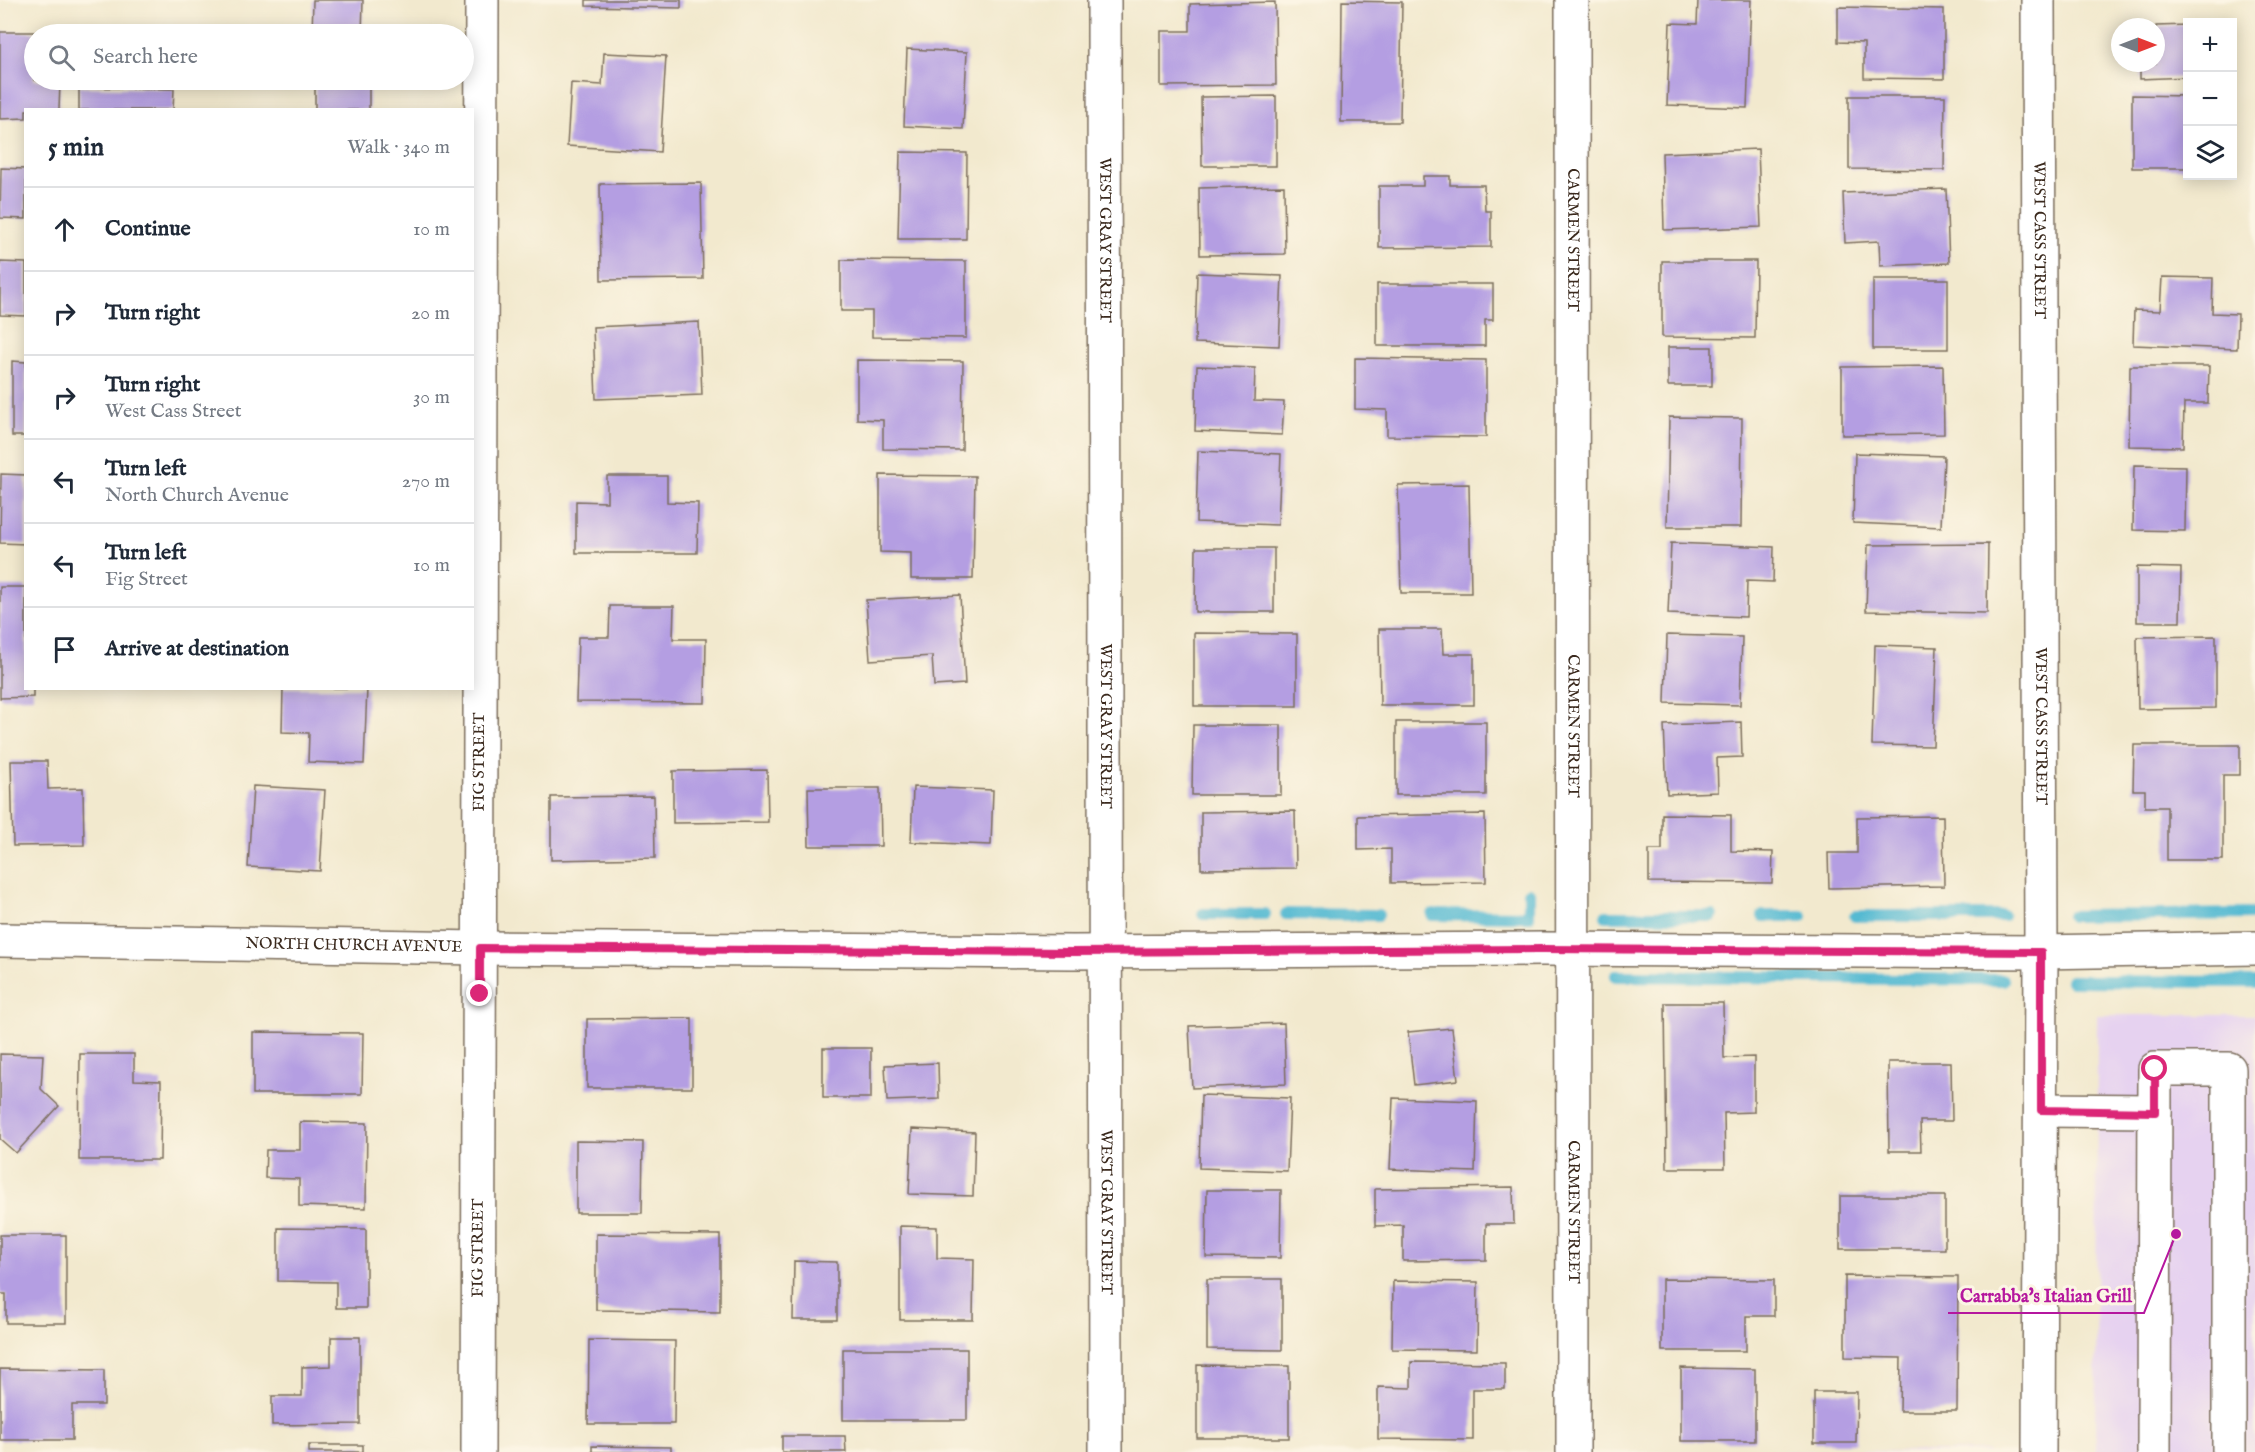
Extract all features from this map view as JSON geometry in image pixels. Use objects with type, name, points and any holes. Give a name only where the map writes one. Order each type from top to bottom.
[{"type":"street","name":"FIG STREET","points":[[478,1452],[482,0]]},
{"type":"street","name":"WEST GRAY STREET","points":[[1104,0],[1106,1452]]},
{"type":"street","name":"CARMEN STREET","points":[[1572,0],[1573,1452]]},
{"type":"street","name":"WEST CASS STREET","points":[[2038,0],[2041,952],[2039,1452]]},
{"type":"street","name":"NORTH CHURCH AVENUE","points":[[0,940],[480,948],[1106,952],[1572,949],[2041,952],[2255,948]]},
{"type":"street","points":[[2154,1452],[2155,1069],[2229,1069],[2229,1452]]},
{"type":"street","points":[[2041,1110],[2155,1112]]},
{"type":"shaded area","points":[[2097,1015],[2255,1015],[2255,1452],[2096,1452]]},
{"type":"shaded area","points":[[1988,1451],[1988,1452],[1624,1452]]},
{"type":"building","points":[[313,0],[363,0],[362,24],[312,24]]},
{"type":"building","points":[[586,0],[681,0],[681,8],[586,6]]},
{"type":"building","points":[[1698,0],[1751,0],[1747,108],[1667,105],[1670,23],[1697,24]]},
{"type":"building","points":[[1342,1],[1402,2],[1400,122],[1341,122]]},
{"type":"building","points":[[1275,2],[1276,85],[1161,86],[1161,31],[1190,31],[1190,4]]},
{"type":"building","points":[[1838,7],[1944,9],[1944,79],[1864,78],[1864,43],[1838,42]]},
{"type":"building","points":[[2183,25],[2183,77],[2140,79],[2140,72],[2165,72],[2165,26]]},
{"type":"building","points":[[0,32],[24,32],[24,90],[60,90],[59,108],[24,108],[24,118],[0,119]]},
{"type":"building","points":[[907,49],[967,52],[963,129],[904,126]]},
{"type":"building","points":[[604,53],[666,56],[660,152],[567,146],[571,83],[602,85]]},
{"type":"building","points":[[79,90],[174,90],[173,108],[79,108]]},
{"type":"building","points":[[315,90],[369,90],[369,108],[315,108]]},
{"type":"building","points":[[2132,95],[2183,96],[2183,168],[2132,168]]},
{"type":"building","points":[[1276,96],[1276,166],[1202,166],[1201,97]]},
{"type":"building","points":[[1849,96],[1945,96],[1944,170],[1849,169]]},
{"type":"building","points":[[1758,149],[1761,227],[1664,230],[1662,153]]},
{"type":"building","points":[[900,152],[967,153],[966,239],[898,239]]},
{"type":"building","points":[[1,168],[24,169],[24,219],[0,218]]},
{"type":"building","points":[[1423,176],[1450,176],[1450,185],[1484,185],[1485,211],[1491,211],[1491,247],[1379,248],[1379,186],[1423,186]]},
{"type":"building","points":[[701,183],[703,279],[601,280],[600,184]]},
{"type":"building","points":[[1284,186],[1285,254],[1200,255],[1199,188]]},
{"type":"building","points":[[1946,189],[1949,263],[1880,266],[1879,241],[1845,243],[1843,193]]},
{"type":"building","points":[[841,260],[966,261],[966,338],[872,337],[872,311],[841,311]]},
{"type":"building","points":[[1662,261],[1756,261],[1755,338],[1662,337]]},
{"type":"building","points":[[0,262],[24,263],[24,316],[0,315]]},
{"type":"building","points":[[1197,273],[1282,276],[1279,346],[1195,343]]},
{"type":"building","points":[[2162,277],[2213,278],[2212,313],[2238,314],[2237,349],[2133,345],[2134,310],[2160,311]]},
{"type":"building","points":[[1873,279],[1948,279],[1948,349],[1873,349]]},
{"type":"building","points":[[1377,284],[1493,284],[1493,320],[1485,320],[1485,346],[1377,346]]},
{"type":"building","points":[[699,322],[702,395],[596,399],[593,327]]},
{"type":"building","points":[[1668,347],[1712,347],[1712,386],[1668,386]]},
{"type":"building","points":[[1355,358],[1486,360],[1486,437],[1387,436],[1387,410],[1355,409]]},
{"type":"building","points":[[857,360],[963,361],[962,450],[883,449],[883,420],[857,419]]},
{"type":"building","points":[[12,361],[24,362],[24,436],[12,436]]},
{"type":"building","points":[[1197,366],[1255,368],[1254,401],[1284,402],[1282,435],[1195,431]]},
{"type":"building","points":[[1943,366],[1944,434],[1842,435],[1842,367]]},
{"type":"building","points":[[2130,366],[2209,366],[2208,403],[2184,403],[2183,447],[2129,446]]},
{"type":"building","points":[[1669,417],[1742,418],[1741,527],[1667,527]]},
{"type":"building","points":[[1198,451],[1281,454],[1278,525],[1196,522]]},
{"type":"building","points":[[1855,453],[1944,456],[1941,527],[1853,523]]},
{"type":"building","points":[[2134,465],[2186,466],[2185,531],[2133,530]]},
{"type":"building","points":[[1,474],[24,475],[24,544],[0,543]]},
{"type":"building","points":[[880,475],[975,476],[973,579],[911,579],[911,553],[880,552]]},
{"type":"building","points":[[607,476],[667,476],[667,502],[698,503],[697,553],[576,553],[576,501],[607,502]]},
{"type":"building","points":[[1469,484],[1471,593],[1401,593],[1398,485]]},
{"type":"building","points":[[1671,543],[1774,547],[1773,582],[1747,581],[1746,617],[1668,614]]},
{"type":"building","points":[[1988,544],[1987,613],[1866,611],[1868,545]]},
{"type":"building","points":[[1196,548],[1274,548],[1274,612],[1195,612]]},
{"type":"building","points":[[2137,567],[2181,568],[2180,622],[2137,622]]},
{"type":"building","points":[[0,587],[24,587],[24,690],[33,690],[33,697],[0,698]]},
{"type":"building","points":[[960,595],[965,684],[934,686],[932,656],[870,660],[866,600]]},
{"type":"building","points":[[610,606],[674,606],[673,639],[706,639],[705,703],[576,702],[578,637],[609,637]]},
{"type":"building","points":[[1379,629],[1442,629],[1443,654],[1474,654],[1474,705],[1380,705]]},
{"type":"building","points":[[1194,633],[1297,634],[1297,706],[1194,706]]},
{"type":"building","points":[[1667,635],[1742,637],[1740,705],[1665,703]]},
{"type":"building","points":[[2216,636],[2216,708],[2138,709],[2137,637]]},
{"type":"building","points":[[1875,645],[1937,647],[1933,746],[1872,745]]},
{"type":"building","points":[[283,690],[367,690],[364,764],[308,762],[309,733],[282,732]]},
{"type":"building","points":[[1396,722],[1486,722],[1486,795],[1396,795]]},
{"type":"building","points":[[1741,722],[1742,757],[1717,758],[1718,792],[1667,794],[1664,725]]},
{"type":"building","points":[[1193,725],[1281,725],[1281,795],[1192,795]]},
{"type":"building","points":[[2134,745],[2240,745],[2240,775],[2223,775],[2223,860],[2167,860],[2167,807],[2145,807],[2145,790],[2133,790]]},
{"type":"building","points":[[11,761],[47,761],[48,789],[83,788],[84,845],[13,846]]},
{"type":"building","points":[[767,770],[768,822],[673,823],[673,771]]},
{"type":"building","points":[[253,786],[325,790],[320,871],[248,867]]},
{"type":"building","points":[[913,787],[993,790],[991,845],[911,842]]},
{"type":"building","points":[[808,788],[880,788],[881,846],[809,846]]},
{"type":"building","points":[[654,796],[655,858],[551,860],[551,797]]},
{"type":"building","points":[[1295,811],[1296,868],[1201,869],[1201,812]]},
{"type":"building","points":[[1485,814],[1486,882],[1391,883],[1391,849],[1358,850],[1358,816]]},
{"type":"building","points":[[1662,814],[1731,815],[1731,851],[1773,852],[1772,883],[1649,882],[1649,850],[1662,850]]},
{"type":"building","points":[[1943,816],[1944,886],[1829,888],[1828,853],[1857,853],[1857,817]]},
{"type":"building","points":[[1665,1003],[1723,1003],[1724,1058],[1754,1057],[1754,1112],[1724,1113],[1725,1168],[1667,1168]]},
{"type":"building","points":[[692,1018],[692,1088],[587,1088],[587,1019]]},
{"type":"building","points":[[1284,1023],[1286,1084],[1192,1088],[1189,1026]]},
{"type":"building","points":[[1452,1028],[1458,1080],[1414,1085],[1408,1032]]},
{"type":"building","points":[[253,1032],[363,1033],[362,1094],[253,1094]]},
{"type":"building","points":[[823,1048],[871,1048],[871,1098],[823,1098]]},
{"type":"building","points":[[0,1054],[43,1055],[41,1089],[59,1106],[16,1153],[0,1139]]},
{"type":"building","points":[[80,1054],[134,1054],[134,1080],[161,1081],[160,1160],[79,1160]]},
{"type":"building","points":[[1888,1062],[1951,1062],[1952,1121],[1920,1121],[1921,1151],[1889,1151]]},
{"type":"building","points":[[938,1063],[939,1099],[887,1101],[885,1065]]},
{"type":"building","points":[[1201,1095],[1290,1098],[1287,1171],[1199,1168]]},
{"type":"building","points":[[1393,1098],[1477,1101],[1475,1172],[1390,1169]]},
{"type":"building","points":[[300,1122],[367,1123],[366,1208],[299,1206],[299,1179],[265,1178],[266,1150],[300,1150]]},
{"type":"building","points":[[912,1129],[975,1132],[973,1196],[909,1194]]},
{"type":"building","points":[[576,1141],[643,1142],[642,1213],[576,1213]]},
{"type":"building","points":[[1513,1187],[1514,1224],[1486,1224],[1486,1260],[1403,1261],[1403,1225],[1375,1226],[1375,1189]]},
{"type":"building","points":[[1207,1190],[1281,1190],[1280,1258],[1206,1257]]},
{"type":"building","points":[[1840,1196],[1945,1196],[1945,1249],[1840,1249]]},
{"type":"building","points":[[900,1226],[937,1227],[937,1258],[974,1259],[973,1320],[900,1320]]},
{"type":"building","points":[[278,1228],[366,1229],[366,1308],[336,1308],[336,1282],[278,1281]]},
{"type":"building","points":[[596,1234],[720,1235],[720,1312],[596,1310]]},
{"type":"building","points":[[0,1235],[66,1235],[66,1323],[6,1323],[6,1294],[0,1294]]},
{"type":"building","points":[[794,1261],[837,1262],[837,1320],[793,1320]]},
{"type":"building","points":[[1845,1276],[1958,1277],[1957,1411],[1900,1411],[1901,1358],[1845,1357]]},
{"type":"building","points":[[1207,1279],[1282,1279],[1282,1350],[1207,1349]]},
{"type":"building","points":[[1662,1279],[1774,1280],[1774,1316],[1746,1316],[1746,1351],[1662,1351]]},
{"type":"building","points":[[1393,1281],[1478,1282],[1477,1350],[1392,1349]]},
{"type":"building","points":[[331,1337],[360,1337],[360,1424],[272,1425],[272,1396],[302,1396],[302,1367],[331,1366]]},
{"type":"building","points":[[589,1340],[675,1341],[674,1424],[588,1424]]},
{"type":"building","points":[[843,1349],[967,1349],[967,1420],[843,1420]]},
{"type":"building","points":[[1411,1362],[1505,1363],[1505,1389],[1473,1389],[1473,1440],[1378,1439],[1378,1387],[1411,1388]]},
{"type":"building","points":[[1197,1365],[1289,1366],[1289,1438],[1197,1438]]},
{"type":"building","points":[[1681,1368],[1755,1369],[1755,1441],[1681,1441]]},
{"type":"building","points":[[0,1369],[104,1370],[104,1405],[72,1405],[72,1440],[0,1440]]},
{"type":"building","points":[[1814,1392],[1857,1392],[1856,1443],[1814,1443]]},
{"type":"building","points":[[782,1436],[845,1436],[846,1452],[782,1452]]},
{"type":"building","points":[[309,1445],[363,1445],[363,1452],[309,1452]]},
{"type":"building","points":[[592,1446],[671,1447],[671,1452],[592,1452]]},
{"type":"waterway","points":[[1432,915],[1529,916],[1529,893]]},
{"type":"waterway","points":[[1203,914],[1265,914]]},
{"type":"waterway","points":[[1286,914],[1378,915]]},
{"type":"waterway","points":[[2072,916],[2255,914]]},
{"type":"waterway","points":[[1606,916],[1712,916]]},
{"type":"waterway","points":[[1763,916],[1802,916]]},
{"type":"waterway","points":[[1855,916],[2003,916]]},
{"type":"waterway","points":[[1616,976],[2003,980]]},
{"type":"waterway","points":[[2071,981],[2255,982]]},
{"type":"place","name":"Carrabba's Italian Grill","points":[[2176,1234]]},
{"type":"route","points":[[480,994],[480,948],[1072,952],[1542,949],[2041,952],[2041,1110],[2155,1112],[2155,1069]]}]
